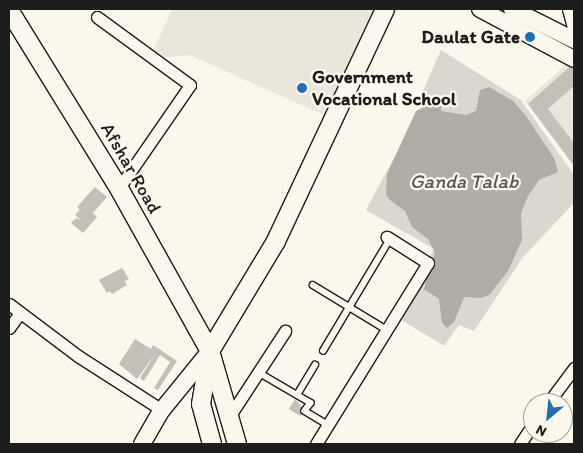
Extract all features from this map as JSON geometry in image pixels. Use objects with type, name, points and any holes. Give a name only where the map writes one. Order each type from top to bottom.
[{"type":"main road","points":[[142,444],[162,410],[210,351],[276,241],[385,9]]},
{"type":"main road","points":[[480,9],[574,59]]},
{"type":"main road","points":[[512,9],[574,40]]},
{"type":"main road","name":"Afshar Road","points":[[9,10],[119,188],[210,351],[237,444]]},
{"type":"main road","points":[[210,351],[201,404],[212,444]]},
{"type":"street","points":[[568,9],[574,32]]},
{"type":"street","points":[[97,17],[190,85],[119,188]]},
{"type":"street","points":[[316,444],[428,263],[388,238]]},
{"type":"street","points":[[9,304],[78,356],[162,410]]},
{"type":"street","points":[[9,328],[20,313]]},
{"type":"street","points":[[229,417],[284,331]]},
{"type":"street","points":[[555,393],[574,368]]},
{"type":"lane","points":[[323,351],[388,238]]},
{"type":"lane","points":[[313,285],[386,330]]},
{"type":"lane","points":[[297,395],[315,365]]},
{"type":"lane","points":[[258,372],[311,403],[306,411],[328,425]]},
{"type":"shaded area","name":"Government Vocational School","points":[[172,9],[377,9],[328,117],[190,55],[155,59],[151,56]]},
{"type":"shaded area","name":"Ganda Talab","points":[[441,50],[521,100],[574,175],[574,203],[523,257],[474,331],[459,325],[444,346],[395,316],[434,249],[366,210],[424,102],[421,95]]},
{"type":"shaded area","points":[[571,60],[574,64],[574,165],[525,101]]},
{"type":"water","name":"Ganda Talab","points":[[489,87],[513,101],[526,116],[554,158],[558,172],[539,180],[528,196],[521,213],[522,240],[508,271],[489,295],[481,298],[464,297],[454,322],[447,328],[442,323],[439,299],[424,289],[435,253],[428,239],[412,227],[405,211],[386,195],[387,174],[416,111],[442,99],[441,111],[466,115],[476,111],[480,90]]},
{"type":"building","points":[[574,63],[574,86],[548,109],[574,143],[574,166],[528,104]]},
{"type":"building","points":[[95,187],[107,197],[93,213],[97,217],[83,233],[71,223],[76,218],[81,220],[75,215],[80,210],[77,207]]},
{"type":"building","points":[[122,268],[129,279],[125,281],[127,285],[112,294],[110,291],[107,293],[99,280]]},
{"type":"building","points":[[135,339],[151,349],[153,345],[177,361],[158,390],[154,388],[170,362],[160,355],[144,381],[140,378],[156,353],[137,379],[119,364]]},
{"type":"building","points":[[295,399],[304,409],[300,416],[289,409]]},
{"type":"place","name":"Daulat Gate","points":[[530,37]]},
{"type":"place","name":"Government Vocational School","points":[[302,88]]}]
